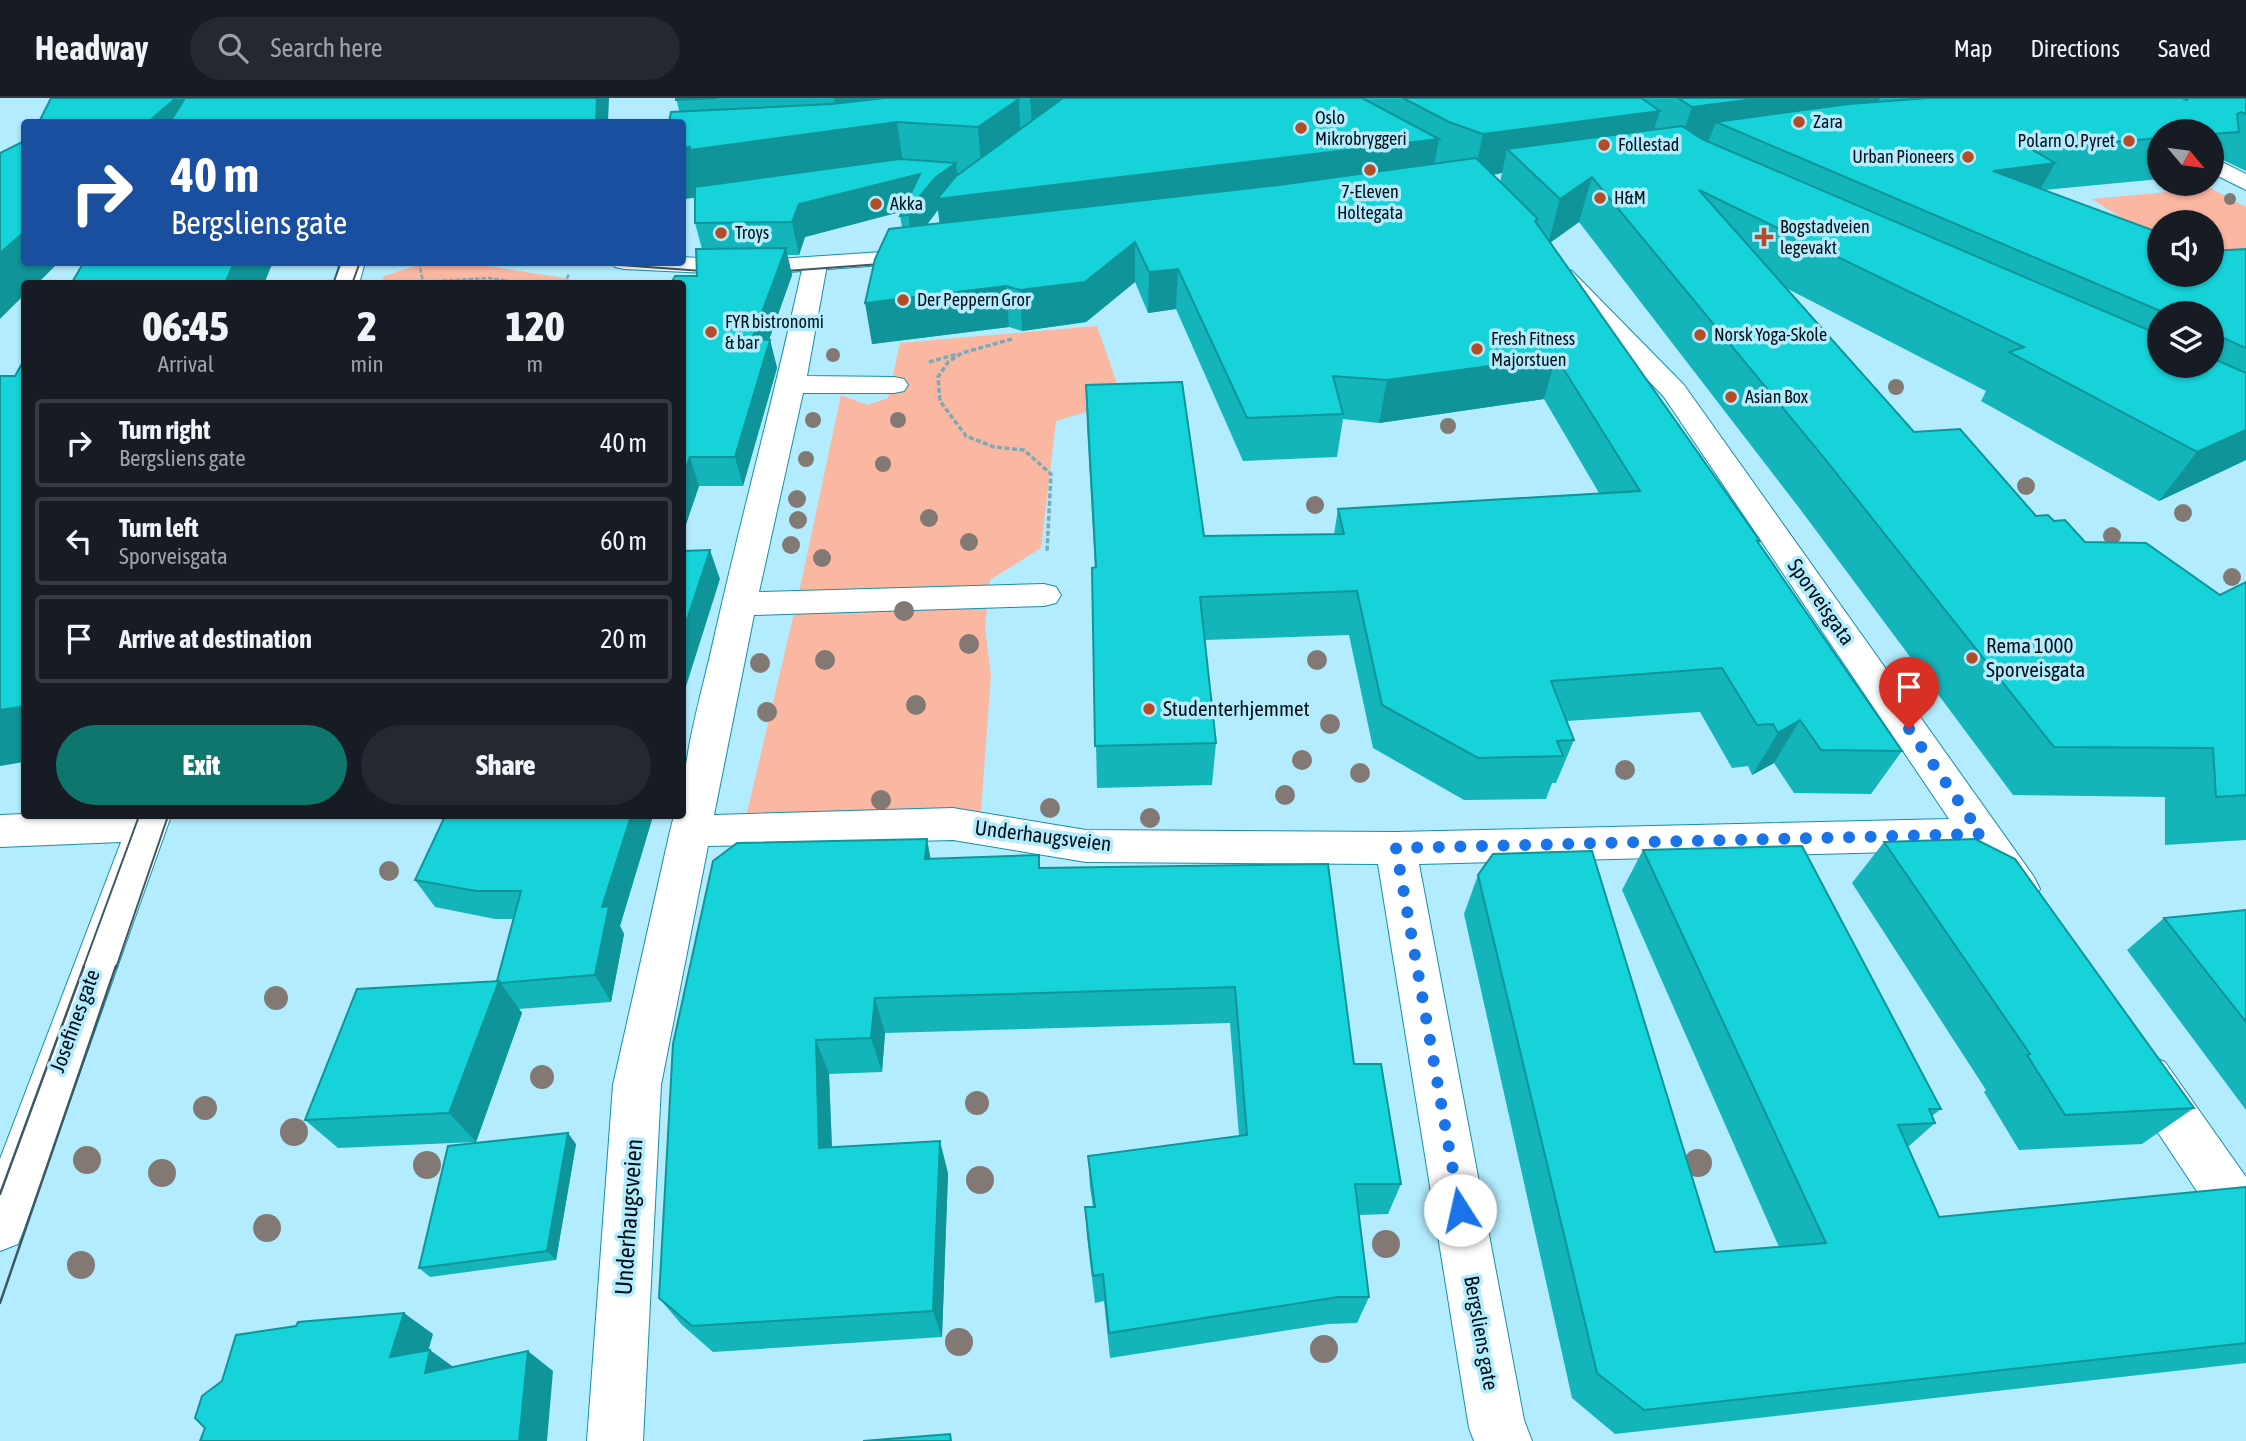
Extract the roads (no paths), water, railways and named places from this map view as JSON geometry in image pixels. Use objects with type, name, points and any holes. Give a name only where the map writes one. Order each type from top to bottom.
[{"type":"street","points":[[2224,170],[2244,181]]},
{"type":"street","points":[[686,265],[749,268],[825,264],[929,245],[954,252]]},
{"type":"street","name":"Sporveisgata","points":[[1544,255],[1674,391],[2036,914]]},
{"type":"street","name":"Underhaugsveien","points":[[615,1441],[637,1085],[739,604],[791,384],[799,339],[825,264]]},
{"type":"street","points":[[791,384],[894,385]]},
{"type":"street","points":[[739,604],[1044,595]]},
{"type":"street","points":[[0,831],[149,820]]},
{"type":"street","name":"Josefines gate","points":[[0,1226],[149,820]]},
{"type":"street","name":"Underhaugsveien","points":[[690,831],[953,824],[1086,846],[1396,848]]},
{"type":"street","points":[[1396,848],[1981,834]]},
{"type":"street","name":"Bergsliens gate","points":[[1396,848],[1497,1428],[1504,1441]]},
{"type":"street","points":[[2129,1050],[2246,1220]]},
{"type":"tram line","points":[[772,272],[894,263]]},
{"type":"tram line","points":[[334,280],[340,266]]},
{"type":"tram line","points":[[353,280],[359,266]]},
{"type":"tram line","points":[[634,266],[716,272]]},
{"type":"tram line","points":[[83,968],[138,819]]},
{"type":"tram line","points":[[116,968],[167,819]]},
{"type":"tram line","points":[[0,1194],[84,966]]},
{"type":"tram line","points":[[0,1303],[116,966]]},
{"type":"place","name":"Zara","points":[[1799,122]]},
{"type":"place","name":"Oslo Mikrobryggeri","points":[[1301,128]]},
{"type":"place","name":"Polarn O. Pyret","points":[[2129,141]]},
{"type":"place","name":"Follestad","points":[[1604,145]]},
{"type":"place","name":"Urban Pioneers","points":[[1968,157]]},
{"type":"place","name":"7-Eleven Holtegata","points":[[1370,170]]},
{"type":"place","name":"H&M","points":[[1600,198]]},
{"type":"place","name":"Akka","points":[[876,204]]},
{"type":"place","name":"Troys","points":[[721,233]]},
{"type":"place","name":"Bogstadveien legevakt","points":[[1764,237]]},
{"type":"place","name":"Der Peppern Gror","points":[[903,300]]},
{"type":"place","name":"FYR bistronomi & bar","points":[[711,332]]},
{"type":"place","name":"Norsk Yoga-Skole","points":[[1700,335]]},
{"type":"place","name":"Fresh Fitness Majorstuen","points":[[1477,349]]},
{"type":"place","name":"Asian Box","points":[[1731,397]]},
{"type":"place","name":"Rema 1000 Sporveisgata","points":[[1972,658]]},
{"type":"place","name":"Studenterhjemmet","points":[[1149,709]]}]
